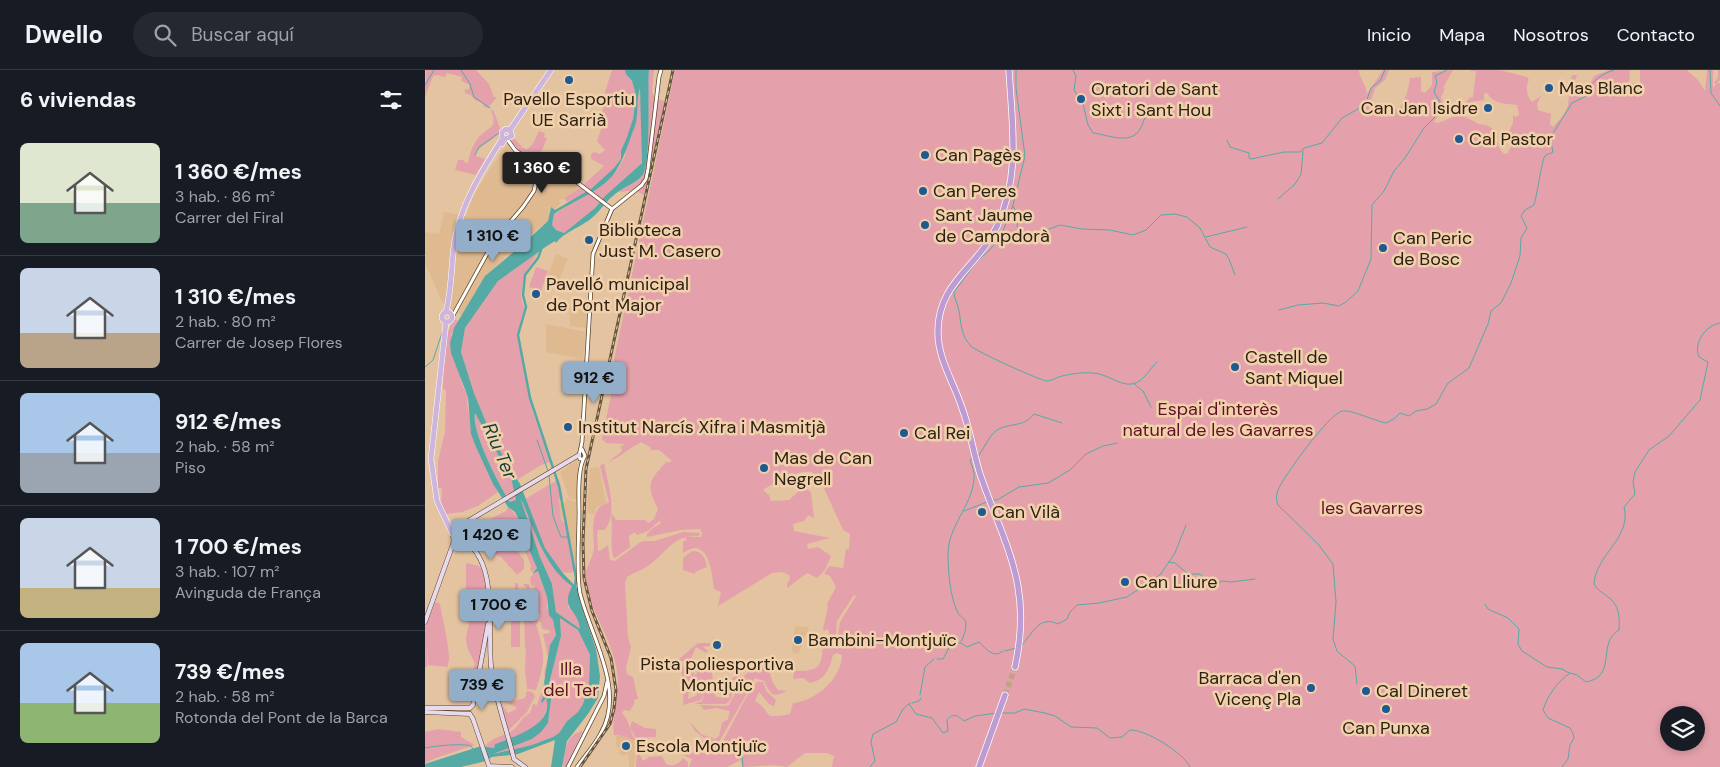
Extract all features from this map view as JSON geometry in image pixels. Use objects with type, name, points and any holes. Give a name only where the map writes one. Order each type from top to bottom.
[{"type":"highway","points":[[1009,70],[1016,130],[1014,168],[1006,202],[998,224],[985,246],[958,276],[947,292],[940,314],[938,331],[941,353],[964,413],[980,472],[1014,562],[1021,593],[1021,631],[1015,664]]},
{"type":"highway","points":[[1009,70],[1014,168]]},
{"type":"highway","points":[[979,767],[1004,698]]},
{"type":"main road","points":[[506,138],[503,131],[509,130],[549,70]]},
{"type":"main road","points":[[469,711],[473,706],[479,669],[487,650],[489,615],[485,572],[479,559],[465,542],[453,534],[437,500],[431,459],[446,331],[450,315],[449,306],[457,244],[462,220],[477,182],[506,138],[512,134],[509,130]]},
{"type":"main road","points":[[453,544],[459,538],[460,530],[469,522],[580,457]]},
{"type":"main road","points":[[448,521],[460,530],[465,542]]},
{"type":"main road","points":[[425,622],[453,544],[453,529],[460,530]]},
{"type":"main road","points":[[469,711],[489,765],[511,766],[514,758],[493,680],[490,654],[487,650],[489,615]]},
{"type":"main road","points":[[425,710],[469,711]]},
{"type":"main road","points":[[514,758],[525,767]]},
{"type":"street","points":[[611,211],[637,191],[647,178],[661,70]]},
{"type":"street","points":[[506,138],[517,151],[531,160],[538,172]]},
{"type":"street","points":[[531,160],[541,159],[545,165],[567,175],[583,186],[611,211]]},
{"type":"street","points":[[535,166],[537,160]]},
{"type":"street","points":[[450,315],[494,242],[523,207],[535,189],[538,172],[545,165]]},
{"type":"street","points":[[535,166],[541,168]]},
{"type":"street","points":[[577,767],[598,738],[604,726],[609,706],[610,690],[580,589],[580,457],[593,256],[611,211],[642,185]]},
{"type":"street","points":[[568,767],[605,692],[606,677]]},
{"type":"shaded area","points":[[507,144],[533,162],[536,170],[546,168],[560,172],[572,179],[580,188],[559,201],[561,203],[554,210],[550,206],[548,221],[503,257],[505,258],[485,276],[462,315],[451,310],[442,302],[425,263],[425,232],[439,234],[444,212],[466,216],[473,197]]},
{"type":"shaded area","points":[[556,254],[568,259],[557,285],[546,280]]},
{"type":"shaded area","points":[[569,307],[587,311],[586,328],[570,326]]},
{"type":"shaded area","points":[[546,324],[586,332],[583,359],[546,352]]},
{"type":"shaded area","points":[[576,461],[578,463],[577,500],[569,498],[560,472]]},
{"type":"shaded area","points":[[599,467],[606,503],[596,507],[595,514],[587,513],[590,468]]},
{"type":"shaded area","points":[[566,499],[576,502],[576,560],[573,560],[568,528],[560,514],[559,503],[566,502]]},
{"type":"shaded area","name":"Bambini-Montjuïc","points":[[795,626],[809,627],[807,634],[803,638],[800,652],[797,654],[793,653],[792,649]]},
{"type":"shaded area","name":"Escola Montjuïc","points":[[619,735],[637,741],[634,767],[629,767],[628,754],[623,756],[619,754],[620,749],[616,745],[616,736]]},
{"type":"green space","points":[[426,70],[476,70],[489,84],[494,97],[497,97],[488,108],[483,106],[484,104],[465,93],[465,89],[468,90],[470,85],[461,81],[462,77],[447,73],[445,77],[433,76],[425,97]]},
{"type":"green space","points":[[612,70],[625,70],[632,81],[636,95],[633,119],[627,140],[621,149],[621,159],[591,189],[567,202],[564,198],[580,188],[604,166],[591,159],[591,154],[594,152],[600,154],[605,150],[597,141],[601,129],[603,104],[607,100],[605,92]]},
{"type":"green space","points":[[649,70],[654,70],[652,92],[655,99],[665,101],[644,195],[634,190],[621,192],[619,191],[635,183],[642,176],[645,168],[648,142]]},
{"type":"green space","name":"Espai d'interès natural de les Gavarres","points":[[675,70],[1359,70],[1367,94],[1383,70],[1389,70],[1385,80],[1375,88],[1370,104],[1399,109],[1408,90],[1410,78],[1421,77],[1421,91],[1425,93],[1432,85],[1432,72],[1453,70],[1443,88],[1445,89],[1441,97],[1444,107],[1434,122],[1438,123],[1458,115],[1469,98],[1473,97],[1476,71],[1470,73],[1472,70],[1500,70],[1527,77],[1529,80],[1527,91],[1529,97],[1532,102],[1541,96],[1537,104],[1538,110],[1551,114],[1550,124],[1553,127],[1565,112],[1569,102],[1572,75],[1577,75],[1573,87],[1580,97],[1585,94],[1594,76],[1609,70],[1630,70],[1629,83],[1640,84],[1640,70],[1687,70],[1698,80],[1705,91],[1707,70],[1713,70],[1713,87],[1716,85],[1714,82],[1718,78],[1718,70],[1720,70],[1720,80],[1717,83],[1720,83],[1720,767],[832,767],[834,756],[827,753],[805,753],[787,767],[770,765],[742,767],[741,760],[727,767],[689,767],[692,759],[683,755],[700,751],[699,746],[703,740],[715,746],[722,743],[749,692],[757,682],[763,682],[767,692],[776,700],[774,706],[769,704],[759,692],[755,701],[768,714],[774,716],[790,714],[793,703],[810,698],[826,687],[832,680],[841,664],[842,655],[837,653],[833,655],[828,670],[823,677],[815,682],[810,683],[803,678],[793,679],[794,671],[809,670],[817,667],[820,663],[823,643],[832,647],[844,642],[844,639],[838,634],[840,622],[856,596],[854,595],[837,621],[835,645],[829,641],[829,631],[827,629],[824,631],[823,629],[827,604],[836,587],[830,576],[824,574],[829,566],[843,568],[846,549],[849,549],[850,534],[843,530],[822,484],[812,472],[806,472],[786,477],[763,490],[769,495],[771,501],[789,500],[803,487],[811,492],[814,518],[808,515],[804,521],[793,524],[794,531],[830,538],[807,544],[808,549],[818,547],[831,556],[825,570],[817,578],[807,573],[787,588],[787,583],[790,580],[789,575],[782,572],[772,573],[718,606],[721,592],[714,589],[710,564],[704,553],[700,549],[694,548],[683,553],[683,541],[686,541],[686,537],[701,537],[700,529],[681,530],[647,537],[647,534],[654,527],[660,524],[661,522],[659,521],[648,531],[637,535],[635,532],[629,536],[630,547],[615,558],[613,557],[611,513],[616,520],[645,520],[648,523],[654,519],[658,509],[652,494],[651,484],[656,474],[667,461],[668,463],[672,461],[659,450],[651,450],[650,447],[641,442],[609,463],[611,459],[621,452],[620,447],[625,444],[606,443],[602,439],[614,381],[611,374]],"holes":[[[1487,93],[1497,102],[1517,105],[1519,115],[1516,117],[1513,115],[1513,122],[1507,137],[1514,139],[1508,153],[1504,154],[1500,149],[1492,128],[1462,115],[1470,102],[1484,100],[1484,94]]]},
{"type":"green space","points":[[639,88],[641,99],[642,163],[605,196],[595,208],[564,233],[556,230],[552,225],[554,214],[603,184],[617,170],[625,156],[627,142],[634,127]]},
{"type":"green space","points":[[493,110],[501,130],[476,152],[476,156],[485,159],[476,175],[455,170],[458,160],[464,160],[464,162],[468,163],[471,150],[476,141],[481,134],[493,125],[494,121],[491,111]]},
{"type":"green space","points":[[539,131],[545,133],[544,137],[547,138],[540,155],[531,158],[522,154],[512,142],[513,137],[523,148],[527,149],[533,144]]},
{"type":"green space","points":[[539,251],[524,275],[521,296],[524,309],[517,336],[532,410],[550,462],[541,465],[517,480],[493,439],[474,393],[461,352],[465,328],[498,281]]},
{"type":"green space","points":[[536,267],[548,271],[541,291],[529,287]]},
{"type":"green space","points":[[454,319],[458,321],[451,335],[462,384],[468,397],[467,404],[476,447],[498,492],[478,506],[462,512],[446,514],[441,504],[442,488],[438,488],[438,461],[445,432],[446,390],[443,389],[444,353],[447,335]]},
{"type":"green space","points":[[475,412],[511,478],[516,500],[510,502],[487,458],[477,432]]},
{"type":"green space","points":[[604,463],[611,498],[611,515],[605,530],[598,530],[597,535],[598,551],[608,545],[610,560],[615,561],[644,541],[655,541],[683,532],[700,533],[699,536],[683,538],[677,541],[649,565],[627,577],[625,583],[628,637],[631,647],[626,668],[627,674],[633,677],[638,699],[634,700],[630,711],[624,710],[622,713],[627,719],[632,734],[637,741],[614,735],[613,727],[618,688],[617,671],[611,649],[593,607],[586,577],[594,548],[594,517],[600,507],[609,502],[600,466]]},
{"type":"green space","points":[[559,479],[563,498],[559,500],[561,519],[568,528],[576,569],[571,573],[562,572],[545,548],[525,499]]},
{"type":"green space","points":[[521,500],[548,559],[563,578],[573,586],[570,591],[568,607],[578,618],[581,630],[556,612],[552,584],[540,557]]},
{"type":"green space","points":[[508,507],[516,515],[536,565],[537,568],[532,572],[523,545],[518,552],[524,560],[524,569],[517,575],[501,557],[491,552],[470,527],[471,525],[477,526],[506,511]]},
{"type":"green space","points":[[692,551],[703,555],[707,567],[695,572],[695,574],[683,570],[683,558]]},
{"type":"green space","points":[[466,563],[479,566],[487,588],[488,602],[485,631],[478,670],[474,671],[475,664],[466,641],[469,624],[463,611],[466,594]]},
{"type":"green space","points":[[538,571],[547,597],[547,607],[553,620],[556,635],[550,645],[545,678],[544,673],[548,657],[543,634],[550,633],[549,630],[542,629],[541,622],[539,622],[540,614],[537,611],[532,590],[535,586],[531,585],[530,578]]},
{"type":"green space","points":[[515,583],[518,583],[519,598],[522,603],[527,603],[527,589],[523,584],[529,584],[538,623],[536,624],[543,650],[543,664],[536,690],[527,689],[525,670],[524,615],[533,614],[530,606],[514,607]]},
{"type":"green space","points":[[437,602],[440,604],[448,643],[448,667],[428,665],[428,642],[427,667],[425,667],[425,627]]},
{"type":"green space","points":[[511,610],[520,610],[520,647],[511,647]]},
{"type":"green space","name":"Illa del Ter","points":[[560,618],[565,619],[578,630],[590,655],[589,684],[583,704],[559,733],[553,737],[532,745],[492,754],[532,739],[548,723],[552,692],[550,680],[561,636]]},
{"type":"green space","points":[[698,643],[710,643],[710,646],[703,647],[708,651],[706,653],[696,647],[690,661],[682,661],[681,663],[686,672],[690,672],[692,687],[689,688],[688,699],[697,695],[697,691],[705,690],[714,693],[716,697],[730,698],[726,686],[738,672],[741,674],[734,685],[731,699],[726,704],[694,704],[702,701],[705,692],[701,700],[683,705],[684,681],[679,659]]},
{"type":"green space","points":[[708,664],[711,668],[712,687],[696,689],[691,671],[693,670],[694,675],[697,674],[697,669],[708,667]]},
{"type":"green space","points":[[758,664],[757,670],[768,667],[773,683],[778,690],[787,691],[778,695],[772,694],[764,681],[755,678],[754,682],[749,685],[750,688],[719,742],[709,742],[695,731],[689,721],[701,734],[715,739],[719,736],[722,723],[728,719],[730,711],[716,708],[704,710],[700,705],[729,705],[744,676]]},
{"type":"green space","points":[[544,683],[548,696],[545,699],[548,700],[546,710],[537,724],[521,734],[495,744],[494,748],[485,746],[513,730],[530,713],[533,704],[537,705]]},
{"type":"green space","points":[[527,691],[532,692],[535,696],[527,712],[508,731],[501,704],[508,713],[514,709],[517,710],[516,707],[507,703],[525,698]]},
{"type":"green space","points":[[632,721],[645,728],[656,729],[656,737],[636,738],[630,728]]},
{"type":"green space","points":[[438,729],[461,732],[461,737],[475,745],[425,763],[425,732]]},
{"type":"green space","points":[[583,731],[566,767],[563,767],[565,750],[569,740],[577,733]]},
{"type":"green space","points":[[637,750],[643,761],[649,757],[662,756],[666,764],[674,765],[683,758],[688,762],[688,767],[636,767]]},
{"type":"water","name":"Riu Ter","points":[[625,70],[649,70],[648,142],[645,169],[642,176],[611,197],[589,220],[564,235],[556,243],[555,241],[547,246],[498,281],[465,328],[461,352],[474,393],[493,439],[520,484],[545,548],[562,572],[578,589],[580,602],[596,649],[600,676],[598,698],[567,741],[562,767],[551,767],[555,740],[518,754],[492,757],[486,761],[461,767],[425,767],[425,764],[481,746],[494,748],[495,744],[539,723],[547,707],[546,698],[542,703],[541,701],[544,695],[548,696],[544,683],[550,645],[556,635],[553,620],[549,615],[547,597],[538,571],[532,574],[537,568],[527,545],[525,532],[515,512],[508,507],[493,484],[471,434],[468,397],[451,353],[450,343],[454,328],[485,276],[548,221],[551,207],[555,210],[591,189],[621,159],[621,150],[633,119],[636,95],[632,81]],"holes":[[[640,88],[642,163],[605,196],[595,208],[564,233],[556,230],[552,225],[554,214],[597,189],[617,169],[625,154],[635,126]],[[475,413],[511,478],[516,500],[510,502],[499,483],[481,445]],[[521,500],[548,559],[572,586],[568,600],[579,622],[580,629],[556,612],[552,584],[540,557]],[[560,618],[578,630],[590,655],[589,684],[583,704],[559,733],[553,737],[532,745],[493,754],[532,739],[548,723],[552,692],[550,680],[561,636]]]},
{"type":"waterway","points":[[425,85],[434,70]]},
{"type":"waterway","points":[[461,70],[470,84],[474,97],[490,108]]},
{"type":"waterway","points":[[1016,70],[1016,88],[1025,156],[1013,205],[1003,231],[990,250],[977,261],[954,292],[965,338],[971,346],[984,354],[1047,381],[1065,375],[1088,373],[1103,375],[1122,383],[1132,384],[1140,381],[1157,362]]},
{"type":"waterway","points":[[1073,70],[1076,76],[1074,90],[1083,104],[1088,125],[1093,133],[1118,138],[1131,137],[1140,129],[1145,118]]},
{"type":"waterway","points":[[1227,140],[1230,147],[1249,153],[1249,158],[1251,159],[1284,152],[1300,152],[1304,148],[1322,143],[1342,118],[1365,105],[1371,88],[1380,81],[1385,70]]},
{"type":"waterway","points":[[1279,310],[1298,305],[1323,303],[1339,306],[1358,291],[1371,259],[1372,205],[1384,191],[1394,171],[1405,158],[1424,128],[1437,115],[1440,102],[1434,92],[1437,82],[1435,76],[1447,70]]},
{"type":"waterway","points":[[1337,651],[1333,639],[1336,602],[1333,564],[1318,544],[1278,505],[1276,498],[1278,490],[1307,447],[1335,415],[1346,411],[1386,423],[1400,413],[1409,416],[1416,411],[1427,409],[1436,404],[1448,383],[1469,368],[1488,324],[1491,311],[1501,303],[1511,283],[1520,256],[1521,238],[1527,228],[1521,216],[1525,210],[1534,205],[1544,159],[1546,155],[1553,152],[1550,138],[1572,103],[1586,96],[1591,86],[1600,76],[1614,70]]},
{"type":"waterway","points":[[1710,70],[1711,93],[1720,106]]},
{"type":"waterway","points":[[475,155],[479,147],[499,133]]},
{"type":"waterway","points":[[1278,199],[1295,184],[1301,174],[1303,151]]},
{"type":"waterway","points":[[1013,206],[1018,216],[1017,227],[1025,232],[1041,232],[1060,225],[1082,229],[1110,230],[1133,235],[1146,230],[1161,215],[1175,214],[1187,217],[1200,228],[1210,247],[1226,254],[1235,275]]},
{"type":"waterway","points":[[1206,237],[1247,227]]},
{"type":"waterway","points":[[541,250],[538,258],[525,275],[523,295],[526,307],[518,335],[530,398],[559,486],[576,578],[575,586]]},
{"type":"waterway","points":[[1562,767],[1568,759],[1570,745],[1574,738],[1573,733],[1570,728],[1548,718],[1543,710],[1550,694],[1570,673],[1577,675],[1586,682],[1596,679],[1604,667],[1609,643],[1612,636],[1619,630],[1619,621],[1615,603],[1594,584],[1596,573],[1623,528],[1625,518],[1624,507],[1635,494],[1633,482],[1635,472],[1649,450],[1669,436],[1700,400],[1708,362],[1699,357],[1699,341],[1710,327],[1720,323]]},
{"type":"waterway","points":[[425,367],[433,360],[442,333]]},
{"type":"waterway","points":[[1134,384],[1143,391],[1151,407]]},
{"type":"waterway","points":[[978,457],[997,430],[1026,421],[1034,414],[1062,423]]},
{"type":"waterway","points":[[537,440],[548,471]]},
{"type":"waterway","points":[[992,500],[997,500],[1019,487],[1048,483],[1070,470],[1086,454],[1103,446],[1117,443]]},
{"type":"waterway","points":[[961,642],[965,633],[966,623],[958,613],[951,591],[948,554],[952,534],[972,489],[974,477],[970,460],[972,459]]},
{"type":"waterway","points":[[549,475],[553,516],[561,537],[568,537]]},
{"type":"waterway","points":[[964,511],[987,502]]},
{"type":"waterway","points":[[1022,645],[1041,624],[1046,622],[1058,624],[1067,619],[1070,612],[1077,605],[1099,603],[1127,597],[1160,575],[1175,553],[1186,525]]},
{"type":"waterway","points":[[1169,562],[1175,563],[1188,574],[1200,574],[1213,587],[1222,581],[1231,582],[1255,579]]},
{"type":"waterway","points":[[1485,604],[1488,609],[1508,618],[1519,629],[1518,644],[1522,651],[1547,667],[1562,669],[1569,673]]},
{"type":"waterway","points":[[937,659],[943,659],[954,642],[967,647],[979,642],[993,654],[1003,651]]},
{"type":"waterway","points":[[1005,651],[1016,648]]},
{"type":"waterway","points":[[1338,652],[1355,666],[1357,684]]},
{"type":"waterway","points":[[920,695],[925,667],[934,659]]},
{"type":"waterway","points":[[912,703],[919,701],[921,698]]},
{"type":"waterway","points":[[870,767],[875,761],[871,742],[873,734],[896,722],[903,709],[910,703]]},
{"type":"waterway","points":[[909,704],[916,714],[932,718],[943,733],[948,731],[947,720],[953,715],[958,716],[964,721],[975,716],[997,713]]},
{"type":"waterway","points":[[1001,713],[1015,713],[1024,709],[1045,713],[1055,716],[1071,727],[1097,728],[1110,738],[1122,737],[1130,730],[1145,733],[1180,755],[1190,767]]},
{"type":"waterway","points":[[425,748],[462,745],[471,746],[473,749]]},
{"type":"waterway","points":[[742,756],[743,767]]},
{"type":"tunnel","points":[[1005,695],[1015,667]]},
{"type":"railway","points":[[580,767],[610,724],[616,690],[611,658],[592,611],[584,578],[583,542],[586,469],[673,70]]},
{"type":"place","name":"Pavello Esportiu UE Sarrià","points":[[569,80]]},
{"type":"place","name":"Mas Blanc","points":[[1549,88]]},
{"type":"place","name":"Oratori de Sant Sixt i Sant Hou","points":[[1081,99]]},
{"type":"place","name":"Can Jan Isidre","points":[[1488,108]]},
{"type":"place","name":"Cal Pastor","points":[[1459,139]]},
{"type":"place","name":"Can Pagès","points":[[925,155]]},
{"type":"place","name":"Can Peres","points":[[923,191]]},
{"type":"place","name":"Sant Jaume de Campdorà","points":[[925,225]]},
{"type":"place","name":"Biblioteca Just M. Casero","points":[[589,240]]},
{"type":"place","name":"Can Peric de Bosc","points":[[1383,248]]},
{"type":"place","name":"Pavelló municipal de Pont Major","points":[[536,294]]},
{"type":"place","name":"Castell de Sant Miquel","points":[[1235,367]]},
{"type":"place","name":"Institut Narcís Xifra i Masmitjà","points":[[568,427]]},
{"type":"place","name":"Cal Rei","points":[[904,433]]},
{"type":"place","name":"Mas de Can Negrell","points":[[764,468]]},
{"type":"place","name":"Can Vilà","points":[[982,512]]},
{"type":"place","name":"Can Lliure","points":[[1125,582]]},
{"type":"place","name":"Bambini-Montjuïc","points":[[798,640]]},
{"type":"place","name":"Pista poliesportiva Montjuïc","points":[[717,645]]},
{"type":"place","name":"Barraca d'en Vicenç Pla","points":[[1311,688]]},
{"type":"place","name":"Cal Dineret","points":[[1366,691]]},
{"type":"place","name":"Can Punxa","points":[[1386,709]]},
{"type":"place","name":"Escola Montjuïc","points":[[626,746]]},
{"type":"park label","name":"les Gavarres","points":[[1372,508]]}]
